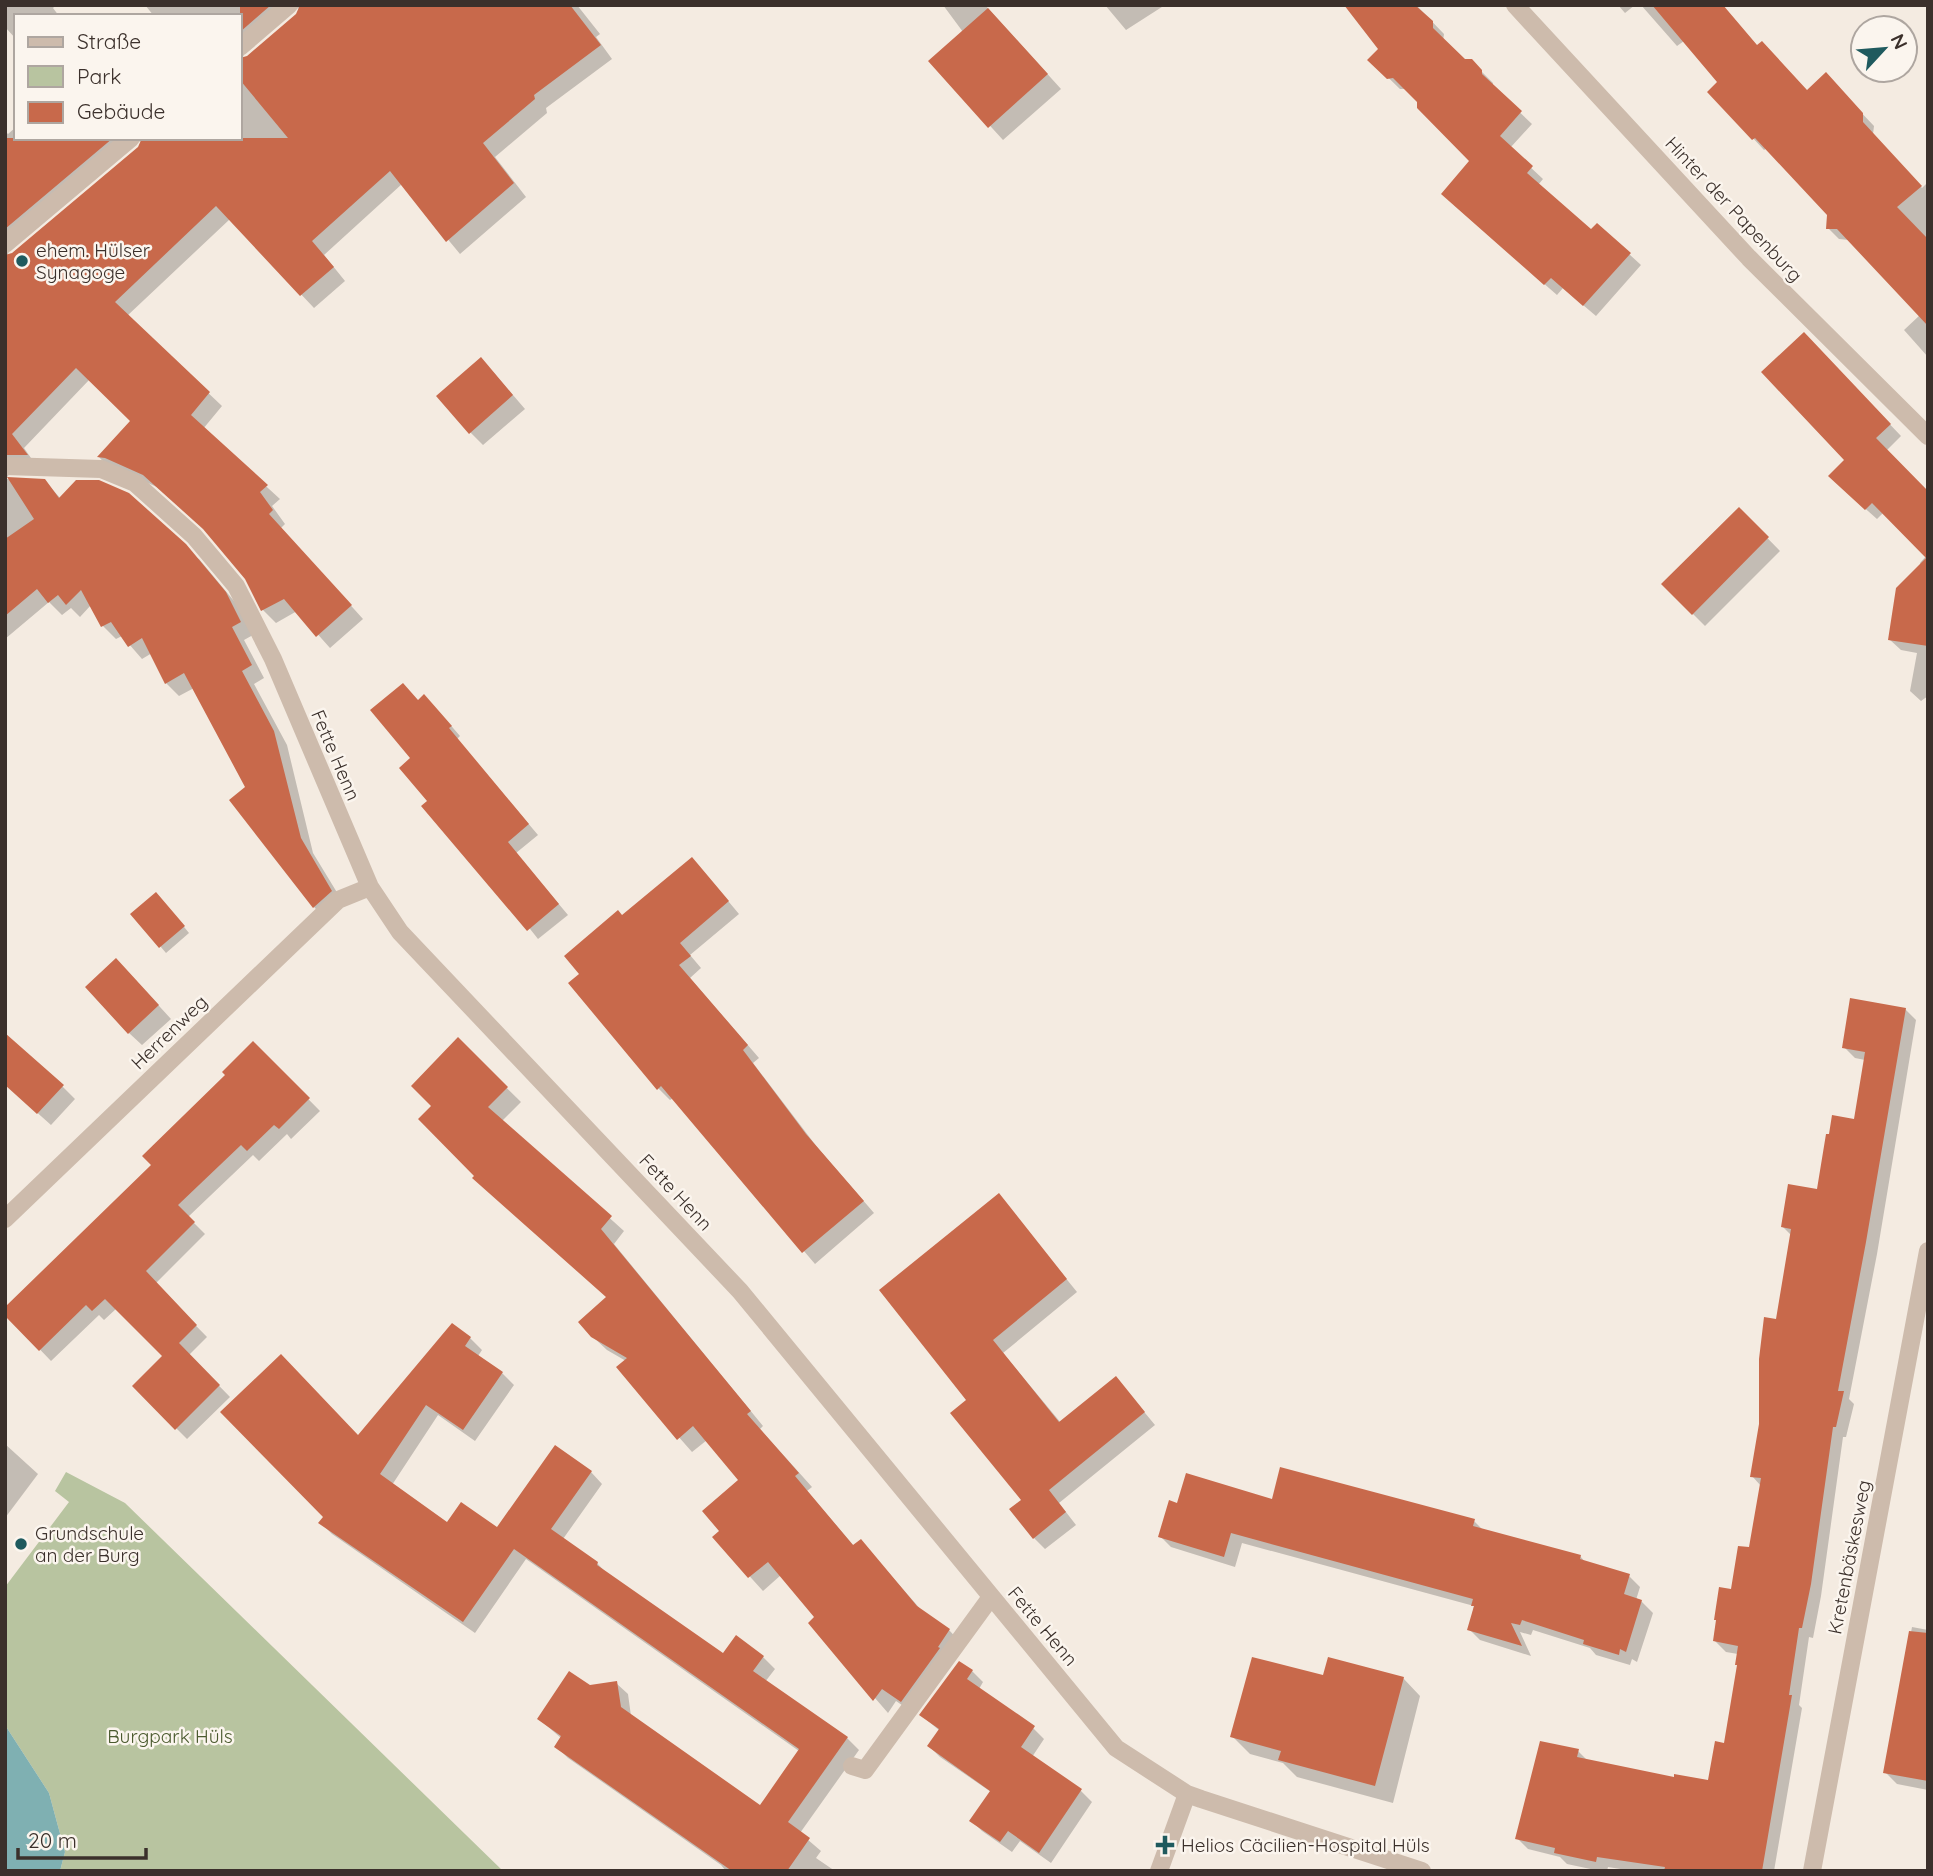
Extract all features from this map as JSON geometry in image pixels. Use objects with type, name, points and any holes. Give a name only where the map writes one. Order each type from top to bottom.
[{"type":"street","points":[[242,45],[289,5]]},
{"type":"street","name":"Hinter der Papenburg","points":[[1515,5],[1749,258],[1928,436]]},
{"type":"street","points":[[5,244],[129,140]]},
{"type":"street","name":"Fette Henn","points":[[5,466],[101,469],[135,483],[194,536],[236,586],[272,659],[370,887],[400,932],[740,1291],[1116,1748],[1187,1794],[1422,1871]]},
{"type":"street","name":"Herrenweg","points":[[5,1219],[338,900],[370,887]]},
{"type":"street","name":"Kretenbäskesweg","points":[[1812,1871],[1928,1251]]},
{"type":"street","points":[[852,1766],[865,1770],[991,1597]]},
{"type":"street","points":[[1165,1868],[1187,1794]]},
{"type":"green space","name":"Burgpark Hüls","points":[[66,1472],[125,1503],[503,1871],[60,1871],[65,1852],[49,1793],[5,1725],[5,1587],[69,1502],[55,1491]]},
{"type":"water","points":[[5,1725],[49,1793],[65,1852],[60,1871],[5,1871]]},
{"type":"building","points":[[240,5],[271,5],[242,30]]},
{"type":"building","points":[[300,5],[570,5],[601,45],[534,95],[535,99],[483,143],[514,183],[446,242],[390,171],[312,241],[334,267],[300,296],[216,206],[115,302],[210,392],[191,415],[268,485],[260,492],[273,510],[269,514],[352,605],[316,637],[284,599],[261,611],[245,579],[203,529],[143,475],[97,457],[130,421],[76,368],[12,434],[28,455],[5,455],[5,255],[12,253],[138,147],[141,140],[288,138],[242,82],[242,57],[296,14]]},
{"type":"building","points":[[1344,5],[1415,5],[1433,21],[1433,28],[1465,59],[1472,59],[1482,70],[1482,74],[1522,111],[1500,136],[1533,166],[1527,173],[1591,229],[1597,223],[1631,253],[1583,306],[1551,278],[1544,285],[1441,194],[1469,161],[1417,108],[1417,102],[1393,78],[1387,79],[1367,60],[1378,49]]},
{"type":"building","points":[[1652,5],[1723,5],[1757,45],[1762,41],[1807,90],[1826,72],[1863,113],[1863,122],[1922,186],[1897,207],[1928,239],[1928,326],[1837,229],[1826,229],[1827,215],[1755,138],[1752,140],[1707,92],[1717,82]]},
{"type":"building","points":[[988,8],[1048,74],[988,128],[928,61]]},
{"type":"building","points":[[5,138],[111,140],[5,229]]},
{"type":"building","points":[[1804,332],[1891,424],[1876,438],[1928,491],[1928,646],[1888,640],[1896,588],[1926,558],[1872,503],[1865,510],[1828,476],[1844,460],[1761,372]]},
{"type":"building","points":[[481,357],[513,395],[469,434],[436,396]]},
{"type":"building","points":[[7,477],[45,479],[59,498],[76,480],[99,480],[129,493],[186,544],[226,592],[241,622],[232,627],[252,665],[242,671],[274,731],[301,838],[332,891],[313,908],[229,800],[245,787],[184,673],[165,684],[142,638],[128,647],[111,622],[101,627],[81,590],[66,605],[58,595],[48,603],[37,589],[5,616],[5,539],[34,519]]},
{"type":"building","points":[[1739,507],[1769,537],[1692,615],[1661,584]]},
{"type":"building","points":[[403,683],[418,700],[424,694],[529,824],[508,842],[559,904],[527,931],[421,806],[427,801],[399,768],[410,758],[370,710]]},
{"type":"building","points":[[692,857],[729,901],[680,943],[691,956],[679,965],[748,1045],[743,1050],[806,1134],[864,1201],[802,1253],[661,1086],[657,1090],[568,983],[579,974],[564,956],[618,910],[622,915]]},
{"type":"building","points":[[156,892],[185,926],[159,948],[130,914]]},
{"type":"building","points":[[116,958],[159,1005],[128,1034],[85,987]]},
{"type":"building","points":[[1850,998],[1906,1008],[1838,1391],[1844,1391],[1836,1427],[1833,1427],[1811,1584],[1802,1628],[1799,1628],[1789,1695],[1792,1695],[1762,1871],[1664,1871],[1665,1867],[1597,1857],[1596,1862],[1554,1853],[1555,1848],[1515,1839],[1540,1741],[1579,1749],[1577,1757],[1674,1777],[1674,1774],[1708,1780],[1715,1741],[1724,1743],[1738,1646],[1713,1641],[1714,1620],[1719,1587],[1731,1589],[1738,1546],[1749,1547],[1761,1478],[1750,1477],[1759,1424],[1759,1359],[1764,1317],[1776,1319],[1791,1229],[1781,1227],[1788,1184],[1817,1189],[1826,1134],[1829,1134],[1832,1115],[1854,1119],[1865,1052],[1842,1048]]},
{"type":"building","points":[[5,1033],[64,1085],[37,1114],[5,1085]]},
{"type":"building","points":[[458,1037],[508,1087],[488,1107],[612,1216],[601,1229],[751,1411],[747,1414],[799,1473],[795,1476],[853,1545],[861,1539],[917,1606],[950,1629],[938,1647],[940,1648],[901,1702],[882,1689],[873,1701],[808,1623],[814,1617],[768,1562],[748,1578],[712,1537],[719,1531],[702,1511],[738,1480],[693,1426],[677,1440],[616,1367],[627,1358],[591,1337],[578,1322],[606,1297],[472,1178],[474,1176],[418,1119],[431,1106],[411,1086]]},
{"type":"building","points":[[253,1041],[310,1098],[279,1129],[274,1125],[247,1151],[241,1145],[178,1205],[195,1222],[146,1271],[197,1325],[179,1343],[220,1385],[175,1430],[132,1386],[162,1356],[105,1299],[92,1311],[86,1305],[39,1351],[5,1316],[5,1307],[151,1165],[142,1156],[225,1075],[222,1072]]},
{"type":"building","points":[[999,1193],[1067,1279],[993,1340],[1059,1422],[1116,1376],[1145,1412],[1049,1490],[1066,1512],[1033,1539],[1009,1509],[1021,1500],[950,1413],[966,1400],[879,1290]]},
{"type":"building","points":[[452,1323],[471,1337],[465,1346],[503,1372],[463,1430],[426,1405],[380,1474],[447,1522],[461,1502],[497,1527],[555,1445],[592,1471],[551,1529],[598,1562],[597,1565],[723,1653],[736,1635],[764,1656],[753,1671],[848,1737],[788,1822],[810,1838],[787,1871],[732,1871],[554,1747],[561,1736],[537,1719],[569,1671],[590,1685],[617,1681],[621,1707],[760,1805],[799,1749],[514,1549],[463,1622],[318,1523],[323,1517],[220,1412],[281,1354],[358,1435]]},
{"type":"building","points":[[1280,1467],[1475,1519],[1473,1526],[1581,1555],[1580,1559],[1630,1574],[1624,1594],[1642,1600],[1626,1652],[1620,1649],[1619,1655],[1583,1644],[1584,1640],[1522,1620],[1520,1625],[1511,1623],[1522,1646],[1467,1630],[1474,1606],[1471,1606],[1473,1599],[1231,1533],[1224,1557],[1158,1537],[1169,1500],[1177,1503],[1186,1473],[1272,1499]]},
{"type":"building","points":[[1909,1631],[1928,1633],[1928,1781],[1883,1773]]},
{"type":"building","points":[[1252,1657],[1323,1675],[1328,1657],[1404,1677],[1375,1786],[1278,1760],[1281,1751],[1230,1737]]},
{"type":"building","points":[[959,1661],[973,1670],[967,1679],[1035,1726],[1021,1747],[1082,1789],[1039,1853],[1008,1831],[1000,1842],[969,1821],[990,1791],[927,1746],[939,1729],[919,1715]]},
{"type":"place","name":"ehem. Hülser Synagoge","points":[[22,261]]},
{"type":"place","name":"Grundschule an der Burg","points":[[21,1544]]},
{"type":"place","name":"Helios Cäcilien-Hospital Hüls","points":[[1165,1845]]}]
